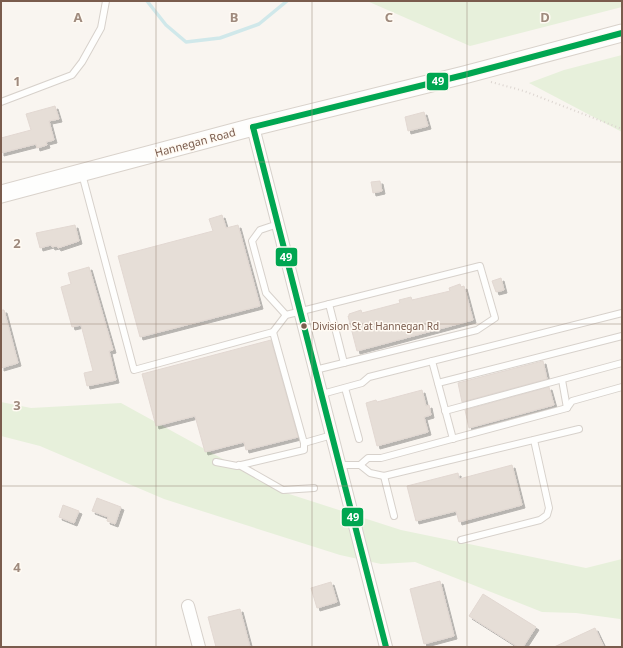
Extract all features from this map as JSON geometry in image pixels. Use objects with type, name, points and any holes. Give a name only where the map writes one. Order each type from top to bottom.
[{"type":"main road","name":"Hannegan Road","points":[[1,194],[253,127],[464,75],[622,33]]},
{"type":"street","points":[[253,127],[386,647]]},
{"type":"street","points":[[188,606],[199,647]]},
{"type":"lane","points":[[1,102],[72,75],[82,62],[101,28],[106,1]]},
{"type":"lane","points":[[82,173],[134,370],[273,332],[286,315],[480,266],[495,318],[477,330],[315,370]]},
{"type":"lane","points":[[278,224],[260,230],[252,241],[266,293],[286,315]]},
{"type":"lane","points":[[329,304],[344,363]]},
{"type":"lane","points":[[322,394],[362,383],[369,378],[622,313]]},
{"type":"lane","points":[[216,462],[239,465],[304,450],[304,443],[273,332]]},
{"type":"lane","points":[[438,383],[622,336]]},
{"type":"lane","points":[[432,361],[453,439]]},
{"type":"lane","points":[[445,411],[622,363]]},
{"type":"lane","points":[[562,380],[567,408]]},
{"type":"lane","points":[[360,465],[368,458],[381,458],[567,408],[572,401],[622,387]]},
{"type":"lane","points":[[345,388],[360,439]]},
{"type":"lane","points":[[340,465],[360,465],[370,473],[384,476],[579,429]]},
{"type":"lane","points":[[304,443],[332,435]]},
{"type":"lane","points":[[461,540],[540,520],[547,515],[549,508],[534,440]]},
{"type":"lane","points":[[239,465],[282,490],[314,488]]},
{"type":"lane","points":[[384,476],[394,516]]},
{"type":"path","points":[[487,81],[524,91],[622,129]]},
{"type":"green space","points":[[367,1],[622,1],[622,7],[470,46]]},
{"type":"green space","points":[[622,55],[622,132],[529,83],[564,70]]},
{"type":"green space","points":[[1,402],[31,408],[121,403],[283,492],[401,530],[586,568],[622,559],[622,622],[620,619],[576,613],[542,612],[415,562],[381,564],[340,555],[164,499],[40,446],[1,436]]},
{"type":"building","points":[[55,106],[59,119],[49,121],[54,140],[46,142],[47,145],[37,148],[36,144],[1,153],[1,138],[31,130],[26,114]]},
{"type":"building","points":[[424,112],[428,126],[408,131],[405,117]]},
{"type":"building","points":[[380,181],[382,191],[373,193],[371,182]]},
{"type":"building","points":[[222,215],[226,228],[238,225],[260,306],[140,337],[118,256],[213,231],[209,219]]},
{"type":"building","points":[[75,225],[79,241],[58,248],[57,246],[52,247],[51,245],[40,248],[36,233]]},
{"type":"building","points":[[89,267],[113,350],[109,351],[116,380],[87,386],[84,373],[93,371],[81,325],[72,327],[61,287],[71,284],[68,273]]},
{"type":"building","points":[[501,278],[504,290],[496,292],[492,281]]},
{"type":"building","points":[[460,284],[461,287],[464,286],[473,320],[357,351],[348,316],[349,314],[361,310],[362,313],[400,303],[399,300],[411,297],[412,300],[450,291],[449,288]]},
{"type":"building","points":[[1,310],[4,310],[18,363],[1,368]]},
{"type":"building","points":[[271,340],[298,437],[246,450],[244,442],[205,452],[195,416],[156,426],[142,374]]},
{"type":"building","points":[[543,361],[547,379],[462,402],[458,383]]},
{"type":"building","points":[[549,387],[554,405],[469,428],[465,410]]},
{"type":"building","points":[[422,390],[426,406],[429,405],[431,415],[424,417],[428,432],[377,446],[366,403],[376,400],[377,402]]},
{"type":"building","points":[[512,465],[522,505],[459,522],[456,511],[416,521],[407,486],[458,473],[459,479]]},
{"type":"building","points":[[97,498],[121,507],[115,524],[107,521],[108,517],[92,511]]},
{"type":"building","points":[[63,505],[79,511],[74,523],[59,517]]},
{"type":"building","points":[[440,581],[454,636],[424,644],[410,589]]},
{"type":"building","points":[[331,582],[337,602],[317,608],[311,588]]},
{"type":"building","points":[[483,594],[536,627],[523,647],[518,647],[469,616]]},
{"type":"building","points":[[240,609],[250,647],[216,647],[208,617]]},
{"type":"building","points":[[595,628],[604,647],[554,647]]},
{"type":"waterway","points":[[147,1],[166,25],[186,42],[220,38],[259,24],[287,1]]},
{"type":"transit line","name":"49","points":[[253,127],[464,75],[622,33]]},
{"type":"transit line","name":"49","points":[[253,127],[386,647]]},
{"type":"place","name":"Division St at Hannegan Rd","points":[[304,326]]}]
